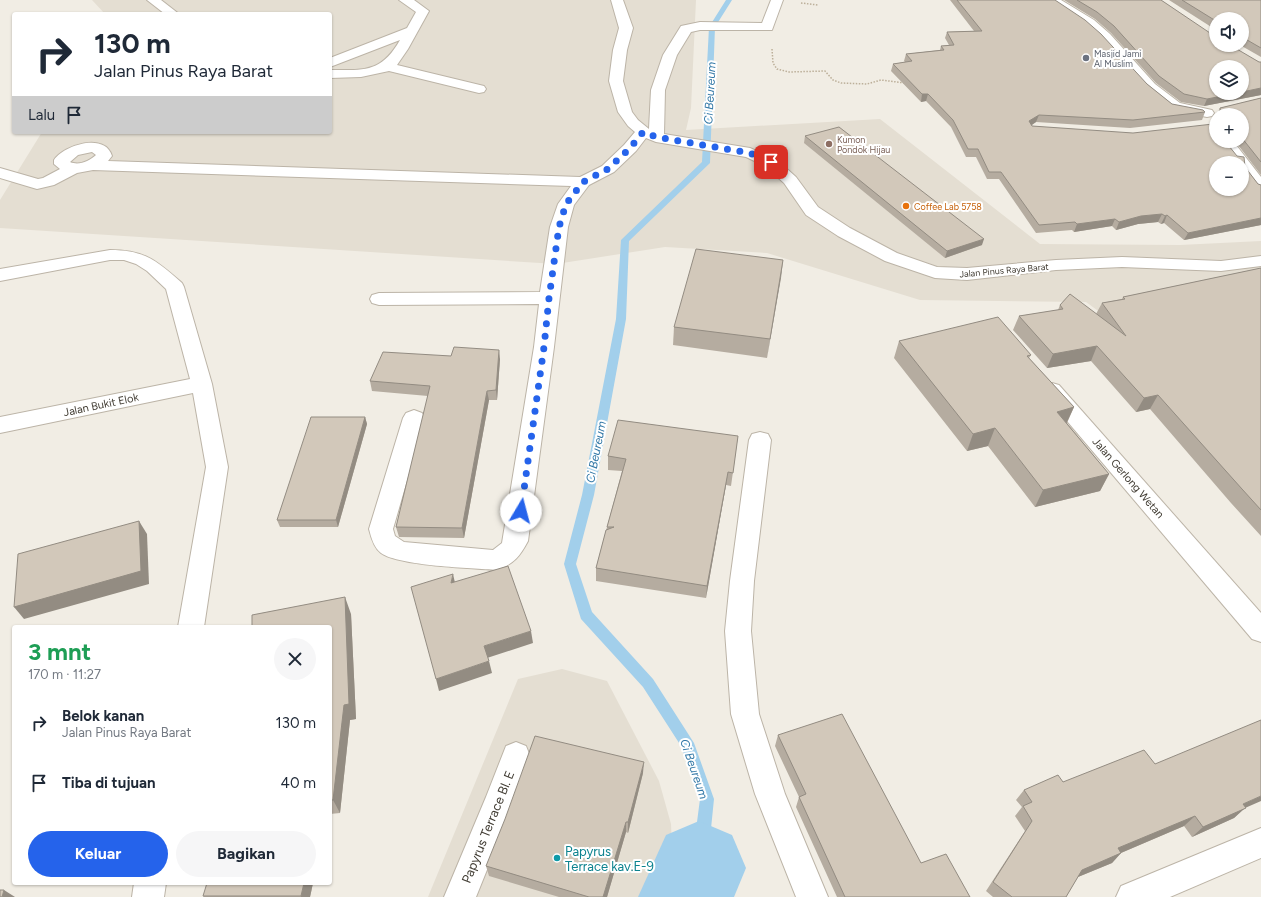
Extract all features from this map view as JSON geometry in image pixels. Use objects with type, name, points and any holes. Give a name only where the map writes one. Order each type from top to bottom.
[{"type":"street","points":[[153,0],[170,12]]},
{"type":"street","points":[[332,74],[372,71],[387,66],[397,56],[423,11],[405,0]]},
{"type":"street","points":[[617,0],[626,28],[620,50],[616,81],[626,112],[633,123],[655,136]]},
{"type":"street","points":[[655,136],[658,90],[670,55],[686,28],[700,26],[767,27],[778,0]]},
{"type":"street","points":[[1052,0],[1088,23],[1105,37],[1150,87],[1175,107],[1209,119]]},
{"type":"street","points":[[332,62],[412,31]]},
{"type":"street","points":[[387,66],[422,76],[479,89]]},
{"type":"street","points":[[1198,127],[1209,120]]},
{"type":"street","points":[[414,418],[381,529],[382,537],[394,550],[404,552],[497,560],[511,550],[516,541],[544,347],[559,227],[566,204],[583,182],[608,169],[630,148],[655,136]]},
{"type":"street","name":"Jalan Pinus Raya Barat","points":[[655,136],[750,153],[771,162],[790,180],[812,211],[858,241],[891,256],[935,272],[967,274],[1122,262],[1221,266],[1261,261]]},
{"type":"street","points":[[1230,148],[1261,188]]},
{"type":"street","points":[[0,173],[37,184],[48,182],[74,168],[93,165],[583,182]]},
{"type":"street","points":[[0,275],[110,255],[125,255],[142,260],[153,267],[175,287],[202,384],[217,467],[191,625]]},
{"type":"street","points":[[379,299],[549,298]]},
{"type":"street","name":"Jalan Gerlong Wetan","points":[[1038,373],[1261,631]]},
{"type":"street","name":"Jalan Bukit Elok","points":[[0,425],[202,384]]},
{"type":"street","points":[[760,440],[742,581],[738,631],[745,714],[770,794],[812,897]]},
{"type":"street","name":"Papyrus Terrace Bl. E","points":[[460,897],[501,798],[516,756]]},
{"type":"street","points":[[1132,897],[1261,843]]},
{"type":"street","points":[[148,897],[150,885]]},
{"type":"path","points":[[767,27],[773,63],[777,69],[789,72],[825,71],[837,82],[878,84],[881,80],[908,83]]},
{"type":"shaded area","points":[[92,0],[696,0],[691,108],[686,130],[880,119],[1040,244],[1180,245],[1261,241],[1261,336],[1138,340],[1086,302],[920,300],[767,253],[665,247],[556,264],[0,228],[0,200],[41,134],[332,134],[332,12],[103,12]]},
{"type":"shaded area","points":[[562,669],[607,681],[659,781],[671,824],[673,873],[662,897],[428,897],[518,679]]},
{"type":"building","points":[[957,0],[1055,0],[1085,20],[1101,34],[1147,84],[1172,104],[1203,110],[1205,112],[1133,120],[1039,115],[1029,121],[1032,126],[1133,133],[1209,124],[1209,148],[1231,148],[1237,156],[1209,156],[1209,196],[1249,196],[1249,172],[1258,184],[1261,185],[1261,218],[1188,233],[1167,215],[1165,216],[1162,214],[1141,216],[1119,222],[1115,219],[1077,224],[1075,222],[1039,225],[1001,172],[989,172],[978,149],[968,149],[953,120],[928,94],[922,94],[893,64],[912,61],[906,54],[944,50],[941,46],[954,45],[947,32],[982,31]]},
{"type":"building","points":[[1077,0],[1161,0],[1209,32],[1209,52],[1242,52],[1261,62],[1261,88],[1249,91],[1249,60],[1209,60],[1209,99],[1184,94],[1159,76],[1114,26],[1097,12]]},
{"type":"building","points":[[1182,0],[1261,0],[1261,48],[1249,41],[1249,12],[1209,12],[1209,17]]},
{"type":"building","points":[[1261,98],[1261,162],[1249,147],[1249,108],[1220,108]]},
{"type":"building","points":[[839,127],[984,239],[947,251],[805,136]]},
{"type":"building","points":[[696,249],[783,260],[770,339],[674,327]]},
{"type":"building","points":[[1261,268],[1261,510],[1158,395],[1144,398],[1097,346],[1053,354],[1019,316],[1063,309],[1060,305],[1070,294],[1126,336],[1102,303],[1125,299],[1123,297]]},
{"type":"building","points":[[998,317],[1031,355],[1027,356],[1074,407],[1057,412],[1109,474],[1043,490],[995,428],[973,434],[899,341]]},
{"type":"building","points":[[454,347],[499,350],[496,390],[487,391],[462,528],[396,527],[430,386],[370,381],[383,352],[451,356]]},
{"type":"building","points":[[311,417],[365,417],[336,520],[277,520]]},
{"type":"building","points":[[618,420],[738,436],[733,473],[728,472],[707,586],[596,568],[606,530],[614,527],[607,527],[626,459],[608,456]]},
{"type":"building","points":[[139,521],[141,571],[14,607],[18,554]]},
{"type":"building","points":[[508,566],[531,631],[484,646],[489,661],[436,679],[411,587],[453,574],[451,583]]},
{"type":"building","points":[[345,597],[349,704],[344,705],[333,800],[332,625],[252,625],[252,615]]},
{"type":"building","points":[[842,714],[921,863],[946,854],[970,897],[845,897],[799,797],[806,794],[778,735]]},
{"type":"building","points":[[1261,720],[1261,796],[1243,804],[1246,808],[1203,827],[1195,816],[1118,848],[1121,853],[1082,870],[1066,897],[1012,897],[993,882],[1032,821],[1023,806],[1032,802],[1024,790],[1058,775],[1063,782],[1144,750],[1155,764]]},
{"type":"building","points":[[535,736],[644,762],[628,822],[626,822],[603,897],[589,897],[486,866],[505,819]]},
{"type":"building","points":[[206,885],[304,885],[301,896],[203,896]]},
{"type":"building","points":[[0,890],[4,890],[2,897],[0,897]]},
{"type":"waterway","name":"Ci Beureum","points":[[699,868],[707,799],[687,743],[648,683],[586,615],[570,564],[588,495],[621,319],[625,240],[706,163],[712,27],[729,0]]},
{"type":"waterway","name":"Ci Beureum","points":[[686,897],[699,868]]},
{"type":"place","name":"Masjid Jami Al Muslim","points":[[1086,58]]},
{"type":"place","name":"Kumon Pondok Hijau","points":[[829,144]]},
{"type":"place","name":"Coffee Lab 5758","points":[[906,206]]},
{"type":"place","name":"Papyrus Terrace kav.E-9","points":[[557,858]]},
{"type":"route","points":[[521,511],[559,227],[566,204],[583,182],[608,169],[630,148],[643,132],[656,137],[750,153],[771,162]]}]
